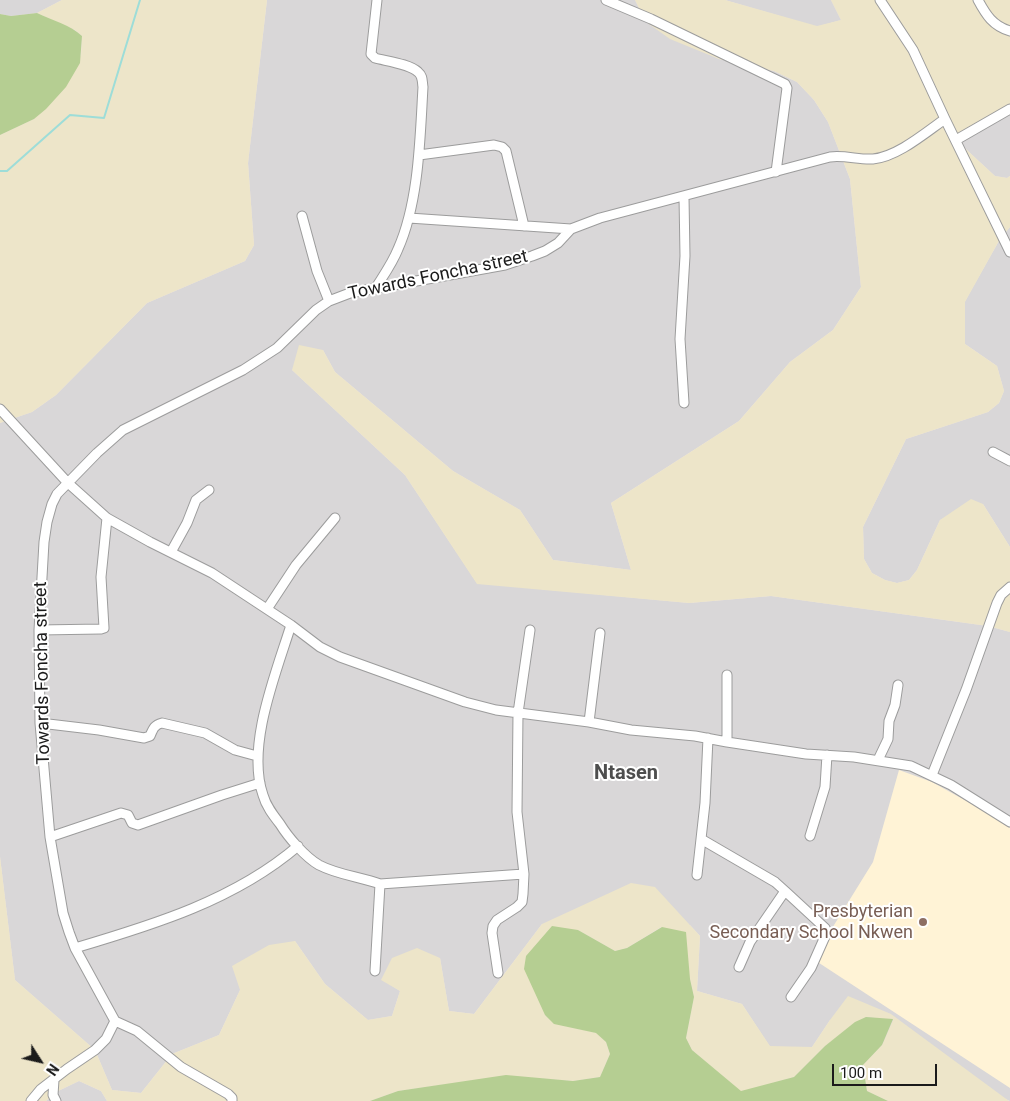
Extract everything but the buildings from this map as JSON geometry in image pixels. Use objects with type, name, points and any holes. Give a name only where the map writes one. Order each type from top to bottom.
[{"type":"street","points":[[375,289],[398,251],[409,218],[419,155],[422,78],[418,72],[411,68],[375,58],[371,54],[377,0]]},
{"type":"street","points":[[606,0],[651,19],[785,84],[787,88],[776,172]]},
{"type":"street","points":[[880,0],[913,50],[1010,252]]},
{"type":"street","points":[[978,0],[992,22],[1010,31]]},
{"type":"street","points":[[956,140],[1010,109]]},
{"type":"street","name":"Towards Foncha street","points":[[115,1021],[75,948],[63,913],[50,837],[40,723],[39,630],[44,542],[47,522],[57,494],[97,453],[123,430],[261,360],[292,334],[316,310],[329,301],[350,292],[505,265],[545,251],[558,243],[571,229],[600,218],[830,157],[840,156],[871,160],[885,158],[945,120]]},
{"type":"street","points":[[419,155],[494,145],[502,147],[506,151],[524,226]]},
{"type":"street","points":[[684,197],[685,256],[680,339],[684,404]]},
{"type":"street","points":[[302,216],[317,271],[329,301]]},
{"type":"street","points":[[409,218],[571,229]]},
{"type":"street","points":[[0,409],[68,483],[107,518],[212,573],[320,647],[340,657],[479,706],[496,710],[589,722],[638,731],[695,736],[806,754],[878,760],[911,766],[932,775],[1010,822]]},
{"type":"street","points":[[993,452],[1010,461]]},
{"type":"street","points":[[170,552],[187,523],[196,500],[209,490]]},
{"type":"street","points":[[39,630],[104,628],[101,577],[107,518]]},
{"type":"street","points":[[267,609],[304,554],[335,518]]},
{"type":"street","points":[[932,775],[966,690],[997,603],[1001,595],[1010,587]]},
{"type":"street","points":[[291,626],[271,689],[257,756],[262,795],[285,833],[318,864],[380,884],[524,874]]},
{"type":"street","points":[[498,973],[492,933],[493,926],[497,920],[522,902],[524,874],[516,812],[518,712],[530,630]]},
{"type":"street","points":[[589,722],[600,633]]},
{"type":"street","points":[[726,742],[727,675]]},
{"type":"street","points":[[878,760],[888,739],[898,686]]},
{"type":"street","points":[[40,723],[144,738],[150,736],[157,724],[162,723],[205,734],[235,750],[257,756]]},
{"type":"street","points":[[697,875],[702,839],[708,738]]},
{"type":"street","points":[[810,836],[825,787],[827,756]]},
{"type":"street","points":[[50,837],[121,813],[128,815],[132,823],[138,824],[260,783]]},
{"type":"street","points":[[702,839],[775,882],[825,928],[827,932],[810,968],[791,997]]},
{"type":"street","points":[[75,948],[196,908],[277,864],[298,846]]},
{"type":"street","points":[[375,971],[380,884]]},
{"type":"street","points":[[739,967],[750,942],[785,891]]},
{"type":"street","points":[[31,1101],[41,1089],[95,1050],[106,1039],[115,1021],[137,1031],[181,1068],[228,1094],[232,1101]]},
{"type":"street","points":[[54,1080],[53,1095],[56,1101]]},
{"type":"shaded area","points":[[0,0],[62,0],[37,13],[11,16],[0,14]]},
{"type":"shaded area","points":[[62,0],[267,0],[248,163],[254,245],[245,261],[147,303],[56,395],[32,412],[0,423],[0,135],[34,119],[81,55],[82,36],[75,30],[37,13]]},
{"type":"shaded area","points":[[267,0],[635,0],[646,22],[719,59],[774,71],[797,82],[814,100],[828,122],[850,179],[861,287],[833,330],[790,362],[739,421],[611,503],[631,570],[553,560],[520,510],[453,471],[335,372],[323,350],[292,370],[405,475],[477,583],[689,603],[771,596],[988,626],[1010,632],[1010,1101],[830,1020],[812,1047],[770,1047],[742,1004],[697,991],[700,936],[690,925],[542,924],[474,1014],[449,1011],[440,958],[382,979],[400,991],[392,1016],[368,1020],[325,984],[295,941],[240,990],[219,1035],[172,1054],[141,1093],[112,1090],[95,1050],[15,980],[0,857],[0,423],[32,412],[56,395],[147,303],[245,261],[254,245],[248,163]]},
{"type":"shaded area","points":[[635,0],[725,0],[817,26],[841,20],[831,0],[1010,0],[1010,109],[956,140],[995,176],[1007,178],[1010,176],[1010,227],[1000,239],[965,302],[965,344],[997,366],[1004,391],[999,403],[988,412],[906,439],[863,527],[864,559],[872,573],[885,580],[897,583],[909,580],[917,570],[940,520],[971,499],[983,504],[1010,547],[1010,632],[988,626],[771,596],[689,603],[477,584],[405,475],[292,370],[299,345],[323,350],[335,372],[453,471],[520,510],[553,560],[631,570],[611,503],[739,421],[790,362],[833,330],[861,287],[850,179],[828,122],[814,100],[797,82],[774,71],[719,59],[670,39],[646,22]]},
{"type":"shaded area","points":[[725,0],[831,0],[841,20],[817,27]]},
{"type":"shaded area","points":[[1010,109],[1010,176],[1007,178],[995,176],[956,140]]},
{"type":"shaded area","points":[[1010,227],[1010,547],[983,504],[940,520],[917,570],[909,580],[897,583],[885,580],[872,573],[864,559],[863,527],[906,439],[988,412],[999,403],[1004,391],[997,366],[965,344],[965,301],[1000,239]]},
{"type":"shaded area","name":"Presbyterian Secondary School Nkwen","points":[[899,770],[932,782],[988,813],[1010,828],[1010,1088],[813,959],[873,862]]},
{"type":"shaded area","points":[[0,857],[15,980],[95,1050],[112,1090],[141,1093],[172,1054],[219,1035],[240,990],[232,966],[269,945],[295,941],[325,984],[368,1020],[392,1016],[400,991],[381,980],[392,958],[417,948],[440,958],[449,1011],[474,1014],[542,924],[631,883],[655,887],[700,936],[697,991],[742,1004],[770,1046],[812,1047],[848,996],[891,1014],[1009,1101],[888,1101],[867,1091],[863,1065],[882,1045],[893,1020],[866,1017],[825,1046],[794,1077],[741,1092],[692,1050],[686,1038],[694,997],[690,979],[661,927],[627,948],[615,951],[578,930],[545,1015],[554,1023],[597,1033],[606,1042],[610,1054],[600,1077],[573,1081],[506,1076],[398,1091],[370,1101],[107,1101],[101,1091],[79,1081],[56,1092],[46,1101],[0,1101]]},
{"type":"shaded area","points":[[79,1081],[101,1091],[107,1101],[46,1101],[56,1092]]},
{"type":"green space","points":[[37,13],[67,26],[82,36],[80,63],[66,87],[46,109],[34,119],[0,135],[0,14],[11,16]]},
{"type":"green space","points":[[552,926],[578,930],[615,951],[627,948],[662,927],[686,932],[690,979],[694,997],[686,1038],[692,1050],[741,1091],[794,1077],[825,1046],[855,1022],[866,1017],[893,1019],[882,1045],[863,1065],[867,1091],[888,1101],[370,1101],[398,1091],[506,1075],[573,1081],[600,1077],[610,1054],[606,1042],[596,1033],[554,1024],[545,1015],[524,969],[526,956]]},
{"type":"waterway","points":[[0,171],[7,171],[70,115],[104,118],[140,0]]},
{"type":"place","name":"Presbyterian Secondary School Nkwen","points":[[923,922]]},
{"type":"district","name":"Ntasen","points":[[626,774]]}]
